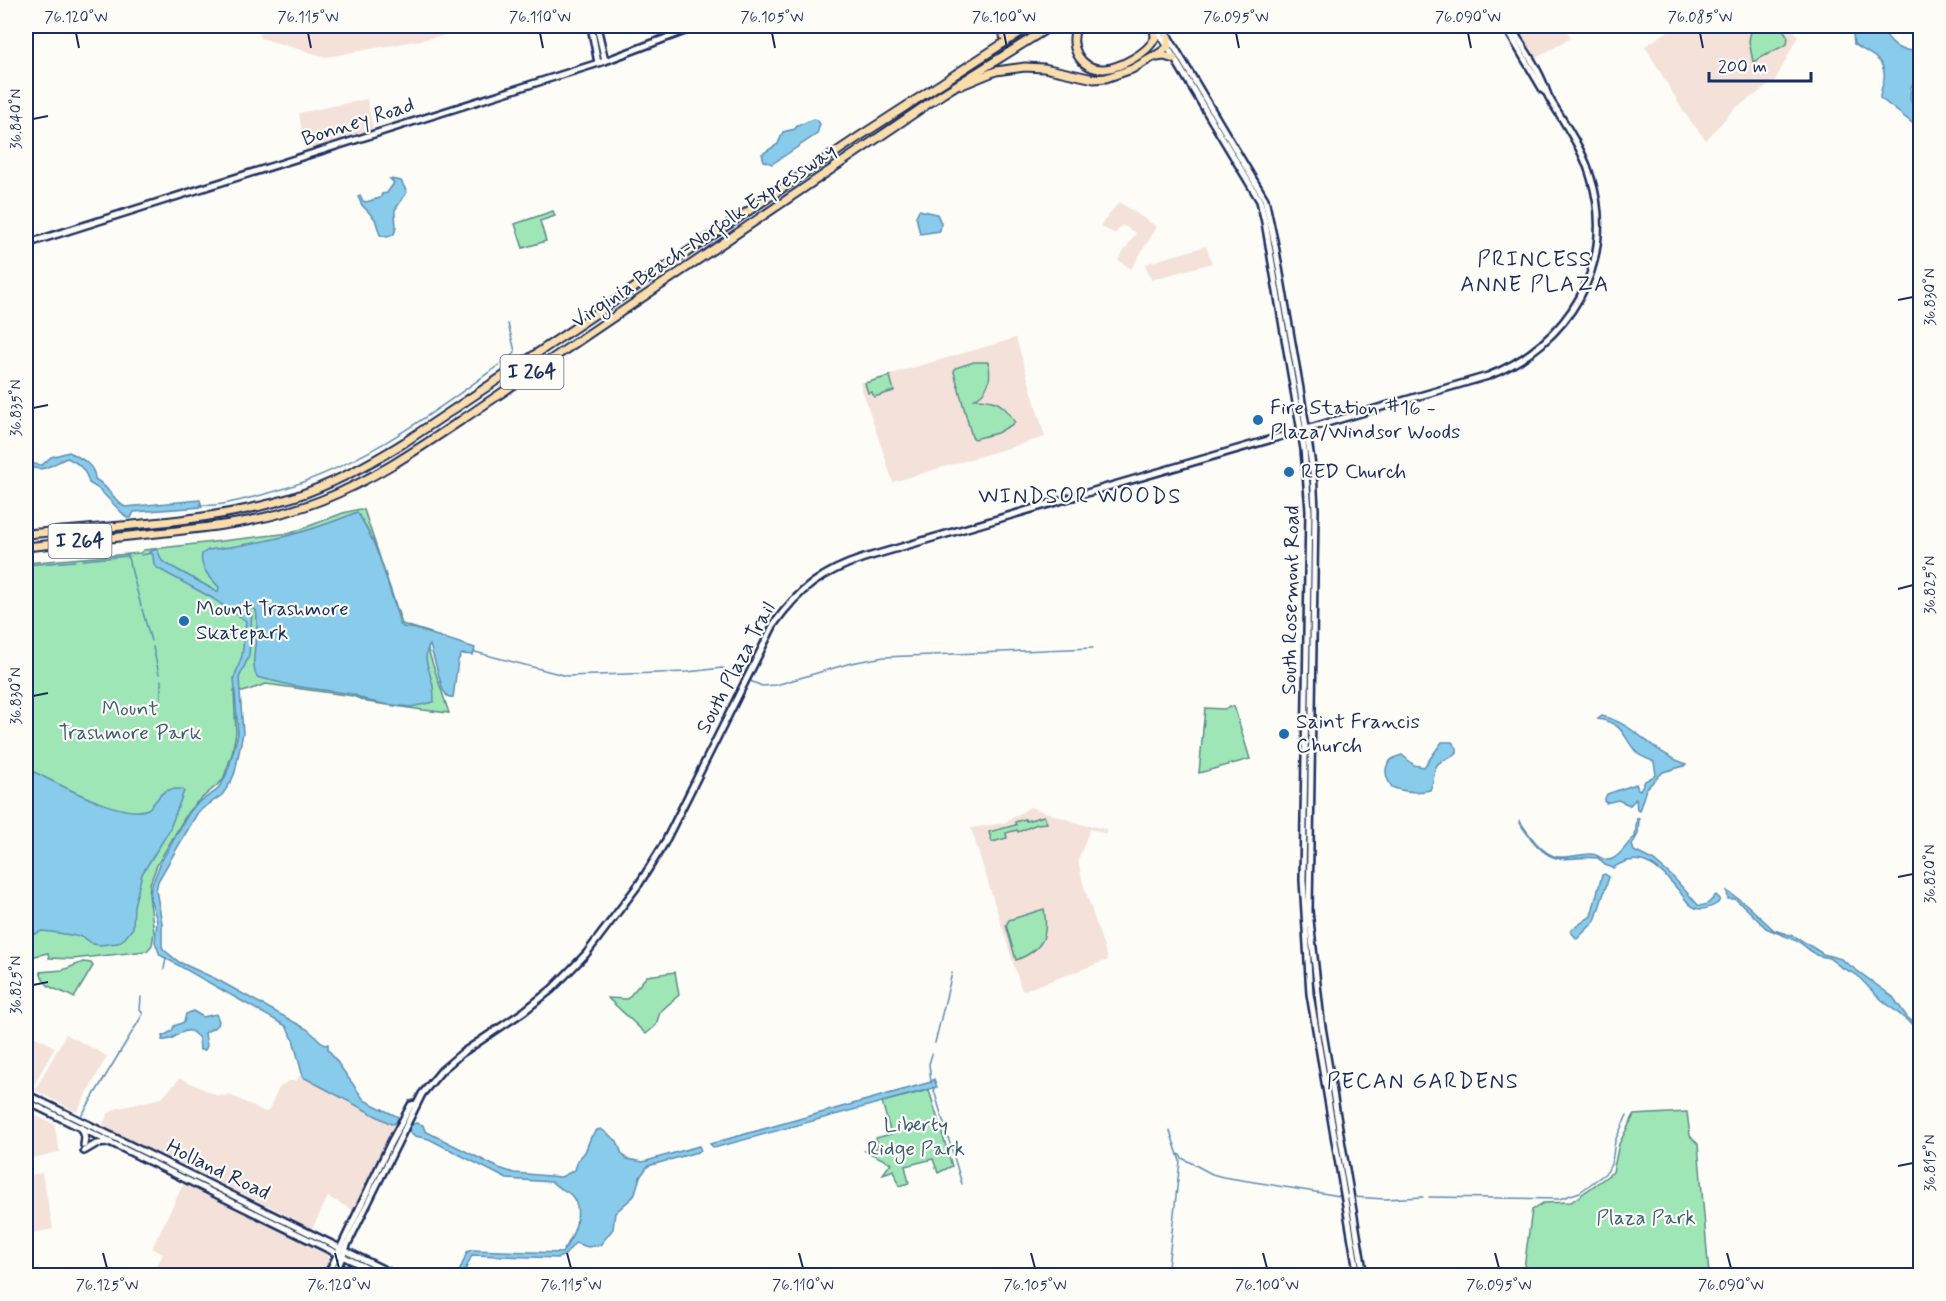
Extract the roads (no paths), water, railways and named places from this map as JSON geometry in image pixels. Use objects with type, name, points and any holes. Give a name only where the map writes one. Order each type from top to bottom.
[{"type":"highway","points":[[968,64],[1019,26]]},
{"type":"highway","name":"Virginia Beach-Norfolk Expressway","points":[[26,534],[221,514],[276,502],[330,483],[382,457],[968,64],[1030,26]]},
{"type":"highway","name":"Virginia Beach-Norfolk Expressway","points":[[26,546],[220,526],[275,515],[321,501],[375,475],[455,424],[944,93],[1051,26]]},
{"type":"highway","points":[[1077,26],[1073,39],[1077,54],[1087,65],[1101,69],[1122,63],[1146,49],[1155,38],[1155,26]]},
{"type":"highway","points":[[944,93],[1003,70],[1035,67],[1088,78],[1106,78],[1121,74],[1155,57],[1167,47],[1168,37]]},
{"type":"highway","points":[[1155,57],[1164,56],[1174,59]]},
{"type":"main road","points":[[591,26],[598,63]]},
{"type":"main road","points":[[597,26],[605,61]]},
{"type":"main road","name":"Bonney Road","points":[[26,244],[605,61],[698,26]]},
{"type":"main road","name":"South Rosemont Road","points":[[1155,26],[1258,197],[1313,472],[1315,510],[1309,911],[1321,1022],[1364,1275]]},
{"type":"main road","name":"South Rosemont Road","points":[[1162,26],[1265,199],[1275,245],[1304,429],[1309,510],[1304,918],[1313,1012],[1358,1275]]},
{"type":"main road","name":"South Plaza Trail","points":[[1505,26],[1547,93]]},
{"type":"main road","name":"South Plaza Trail","points":[[327,1275],[414,1105],[434,1079],[454,1059],[539,1000],[572,970],[639,884],[657,856],[774,624],[786,607],[806,587],[834,568],[872,555],[1502,370],[1541,346],[1567,319],[1583,291],[1594,260],[1598,235],[1597,205],[1591,177],[1582,155],[1510,26]]},
{"type":"main road","points":[[1213,135],[1221,136]]},
{"type":"main road","name":"Holland Road","points":[[26,1094],[341,1251],[383,1275]]},
{"type":"main road","name":"Holland Road","points":[[26,1101],[112,1144],[397,1275]]},
{"type":"main road","points":[[82,1128],[85,1137],[84,1148],[99,1143],[112,1144]]},
{"type":"main road","name":"South Plaza Trail","points":[[334,1275],[341,1251]]},
{"type":"water","points":[[1852,26],[1884,26],[1888,38],[1896,46],[1907,50],[1920,49],[1920,74],[1911,87],[1910,99],[1920,120],[1920,129],[1880,98],[1884,79],[1882,66],[1875,57],[1854,44]]},
{"type":"water","points":[[813,119],[820,124],[817,134],[772,164],[764,161],[762,154],[778,144],[783,132],[795,129]]},
{"type":"water","points":[[390,179],[401,181],[407,192],[395,210],[395,232],[387,237],[380,235],[375,219],[358,197],[360,195],[366,202],[380,198],[394,183]]},
{"type":"water","points":[[919,210],[937,214],[941,223],[940,231],[920,234],[916,216]]},
{"type":"water","points":[[69,452],[86,462],[93,470],[95,479],[125,507],[200,500],[202,507],[134,512],[131,518],[127,518],[99,489],[89,483],[84,471],[71,460],[67,458],[38,469],[26,466],[26,459],[34,464],[42,465],[51,457]]},
{"type":"water","points":[[357,512],[377,551],[400,624],[403,627],[475,648],[473,655],[462,654],[458,660],[453,698],[447,696],[443,690],[430,645],[426,658],[434,702],[411,707],[384,704],[352,694],[294,686],[257,677],[254,663],[256,610],[245,605],[245,609],[252,614],[249,656],[239,678],[243,733],[235,772],[222,795],[198,812],[158,881],[156,890],[164,950],[179,962],[216,979],[307,1029],[325,1045],[328,1044],[328,1049],[364,1100],[398,1117],[396,1123],[391,1124],[303,1077],[293,1039],[286,1026],[160,955],[155,942],[157,921],[150,898],[151,887],[161,862],[189,813],[196,804],[216,791],[229,767],[238,734],[234,678],[242,656],[246,621],[212,598],[157,568],[154,565],[153,555],[149,552],[157,549],[162,561],[218,592],[219,587],[209,576],[201,559],[202,554],[208,550],[284,537]]},
{"type":"water","points":[[1602,716],[1624,725],[1664,753],[1686,764],[1663,772],[1646,789],[1639,811],[1636,799],[1630,805],[1618,800],[1606,803],[1604,801],[1607,794],[1636,784],[1640,790],[1645,781],[1656,775],[1654,762],[1637,753],[1618,727],[1598,719]]},
{"type":"water","points":[[1442,742],[1452,742],[1457,752],[1437,765],[1430,790],[1411,792],[1392,787],[1386,772],[1386,767],[1391,760],[1402,755],[1414,765],[1424,767]]},
{"type":"water","points":[[26,768],[87,798],[122,809],[136,811],[148,809],[161,794],[168,790],[181,789],[184,791],[169,831],[142,874],[134,906],[133,928],[118,943],[93,944],[83,937],[42,931],[32,935],[28,940],[26,932]]},
{"type":"water","points":[[1637,818],[1639,819],[1638,834],[1632,845],[1634,851],[1654,861],[1674,878],[1698,905],[1707,904],[1716,895],[1720,899],[1718,903],[1705,909],[1695,908],[1688,903],[1666,876],[1642,861],[1623,862],[1613,868],[1605,865],[1598,858],[1555,858],[1540,849],[1524,830],[1519,820],[1536,842],[1552,855],[1562,857],[1591,854],[1609,860],[1616,857],[1635,837]]},
{"type":"water","points":[[1602,875],[1609,877],[1595,921],[1577,939],[1570,931],[1591,916]]},
{"type":"water","points":[[1727,891],[1746,904],[1774,930],[1796,937],[1823,954],[1841,959],[1893,997],[1907,1017],[1920,1025],[1920,1031],[1876,995],[1857,975],[1829,958],[1816,955],[1799,942],[1766,928],[1735,899],[1728,899]]},
{"type":"water","points":[[193,1011],[203,1017],[216,1014],[219,1021],[218,1025],[205,1033],[207,1046],[205,1050],[200,1050],[199,1038],[191,1031],[162,1040],[163,1036],[172,1031],[174,1026],[184,1022],[186,1014]]},
{"type":"water","points":[[934,1079],[937,1087],[714,1148],[710,1144],[931,1082]]},
{"type":"water","points":[[416,1123],[423,1125],[425,1131],[499,1168],[514,1173],[561,1177],[575,1170],[591,1137],[601,1129],[617,1141],[622,1154],[627,1159],[643,1162],[699,1146],[701,1151],[648,1166],[640,1177],[634,1196],[615,1213],[613,1229],[600,1245],[588,1247],[575,1243],[565,1255],[558,1258],[472,1255],[463,1275],[458,1275],[467,1252],[471,1250],[562,1253],[576,1225],[577,1209],[571,1195],[552,1182],[507,1179],[429,1139],[415,1136],[408,1130]]},
{"type":"waterway","points":[[200,505],[227,503],[291,486],[326,473],[391,439],[514,354],[508,324]]},
{"type":"waterway","points":[[141,555],[152,553]]},
{"type":"waterway","points":[[128,556],[130,567]]},
{"type":"waterway","points":[[83,560],[129,556]]},
{"type":"waterway","points":[[26,565],[75,561]]},
{"type":"waterway","points":[[131,568],[141,606]]},
{"type":"waterway","points":[[142,609],[151,641]]},
{"type":"waterway","points":[[153,647],[159,674]]},
{"type":"waterway","points":[[748,680],[762,686],[776,685],[851,663],[884,657],[1093,648]]},
{"type":"waterway","points":[[475,652],[567,676],[688,672],[722,668],[744,677]]},
{"type":"waterway","points":[[161,680],[161,701]]},
{"type":"waterway","points":[[164,969],[166,958]]},
{"type":"waterway","points":[[935,1043],[952,973]]},
{"type":"waterway","points":[[82,1115],[143,1014],[140,1010],[141,997]]},
{"type":"waterway","points":[[931,1083],[929,1064],[932,1054]]},
{"type":"waterway","points":[[933,1087],[962,1184]]},
{"type":"waterway","points":[[1429,1197],[1559,1199],[1580,1192],[1607,1172],[1612,1162],[1615,1141],[1627,1115]]},
{"type":"waterway","points":[[1167,1276],[1180,1161],[1170,1131]]},
{"type":"waterway","points":[[1179,1154],[1182,1158],[1212,1174],[1223,1177],[1340,1196]]},
{"type":"waterway","points":[[1353,1197],[1385,1199],[1423,1197]]},
{"type":"place","name":"Fire Station #16 - Plaza/Windsor Woods","points":[[1258,420]]},
{"type":"place","name":"RED Church","points":[[1289,472]]},
{"type":"place","name":"Mount Trashmore Skatepark","points":[[184,621]]},
{"type":"place","name":"Saint Francis Church","points":[[1284,734]]},
{"type":"district","name":"PRINCESS ANNE PLAZA","points":[[1535,272]]},
{"type":"district","name":"WINDSOR WOODS","points":[[1080,497]]},
{"type":"district","name":"PECAN GARDENS","points":[[1423,1082]]},
{"type":"park label","name":"Mount Trashmore Park","points":[[130,721]]},
{"type":"park label","name":"Liberty Ridge Park","points":[[916,1137]]},
{"type":"park label","name":"Plaza Park","points":[[1646,1218]]}]
